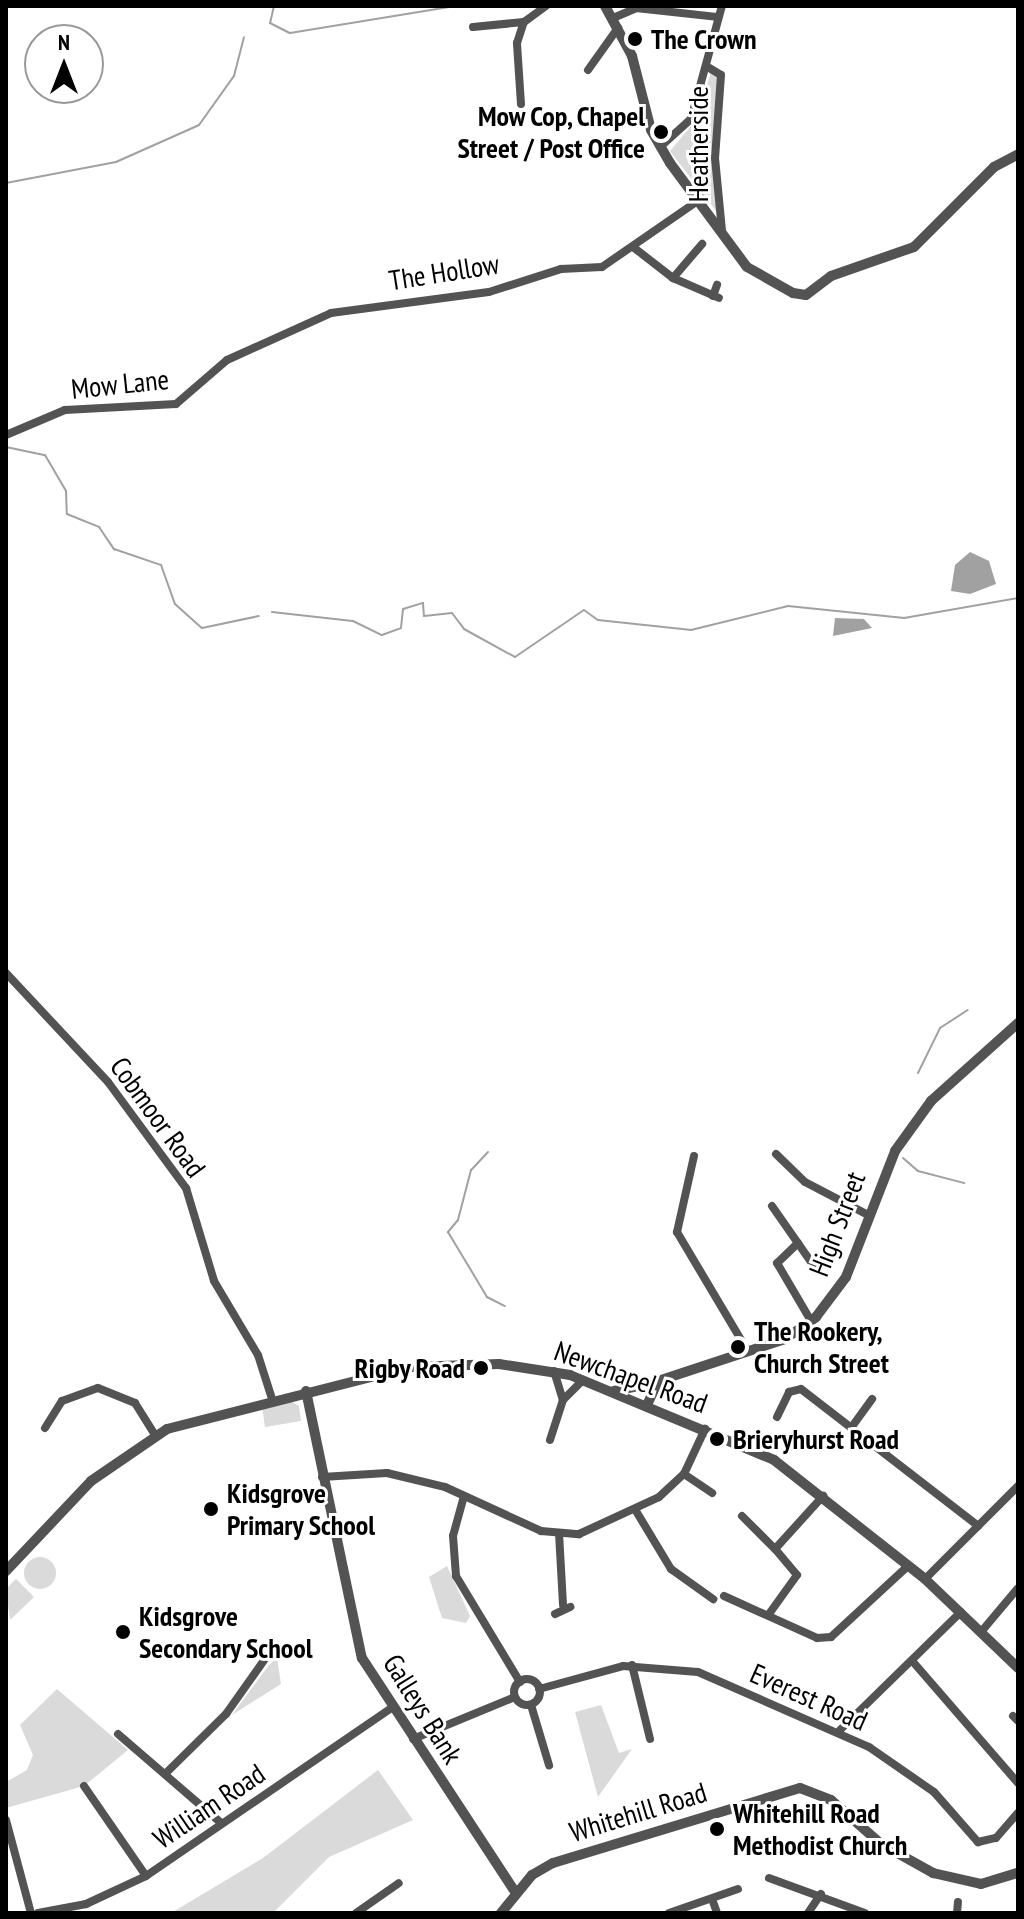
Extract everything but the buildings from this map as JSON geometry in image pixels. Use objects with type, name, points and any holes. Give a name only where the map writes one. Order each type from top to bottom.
[{"type":"street","points":[[473,27],[524,22],[546,6]]},
{"type":"street","points":[[605,6],[615,23],[660,147],[702,198],[747,267],[806,295],[831,276],[914,247],[994,167],[1018,154]]},
{"type":"street","points":[[660,147],[691,119],[722,6]]},
{"type":"street","points":[[588,70],[615,23],[635,7],[717,17]]},
{"type":"street","points":[[521,104],[515,60],[524,22]]},
{"type":"street","name":"Heatherside","points":[[706,66],[721,75],[715,158],[722,231]]},
{"type":"street","name":"The Hollow","points":[[227,360],[331,313],[489,292],[561,269],[591,270],[633,247],[702,198]]},
{"type":"street","points":[[673,278],[702,244]]},
{"type":"street","points":[[633,247],[673,278],[716,297],[717,285]]},
{"type":"street","name":"Mow Lane","points":[[6,435],[65,410],[176,404],[227,360]]},
{"type":"street","name":"Cobmoor Road","points":[[6,973],[108,1082],[186,1188],[214,1281],[258,1355],[272,1399]]},
{"type":"street","name":"High Street","points":[[612,1391],[658,1381],[785,1339],[811,1321],[838,1293],[884,1171],[931,1101],[1018,1023]]},
{"type":"street","points":[[776,1154],[805,1182],[868,1215]]},
{"type":"street","points":[[694,1156],[679,1242],[747,1350]]},
{"type":"street","points":[[772,1206],[818,1272]]},
{"type":"street","points":[[798,1243],[777,1263],[811,1321]]},
{"type":"street","name":"Newchapel Road","points":[[6,1571],[91,1481],[155,1435],[272,1399],[429,1364],[554,1371],[647,1405],[774,1460],[925,1579],[1018,1668]]},
{"type":"street","points":[[554,1371],[563,1400]]},
{"type":"street","points":[[550,1440],[563,1400],[583,1380]]},
{"type":"street","points":[[647,1405],[658,1381]]},
{"type":"street","points":[[43,1430],[62,1401],[98,1388],[135,1403],[155,1435]]},
{"type":"street","points":[[777,1417],[789,1392],[801,1389],[978,1526]]},
{"type":"street","name":"Galleys Bank","points":[[306,1391],[352,1626],[391,1708],[515,1892]]},
{"type":"street","points":[[851,1428],[872,1399]]},
{"type":"street","points":[[322,1477],[387,1473],[464,1496],[515,1522],[559,1533],[594,1531],[636,1511],[684,1474],[705,1429]]},
{"type":"street","points":[[684,1474],[712,1493]]},
{"type":"street","points":[[925,1579],[1018,1486]]},
{"type":"street","points":[[464,1496],[453,1536],[456,1576],[520,1682],[539,1689],[531,1705],[549,1765]]},
{"type":"street","points":[[775,1549],[823,1496]]},
{"type":"street","points":[[636,1511],[671,1569],[713,1599]]},
{"type":"street","points":[[742,1516],[797,1575],[769,1614]]},
{"type":"street","points":[[555,1614],[566,1606],[559,1533]]},
{"type":"street","points":[[724,1596],[817,1638],[831,1637],[908,1566]]},
{"type":"street","points":[[981,1632],[1018,1588]]},
{"type":"street","points":[[840,1730],[914,1663],[961,1612]]},
{"type":"street","points":[[165,1774],[226,1714],[267,1656]]},
{"type":"street","points":[[914,1663],[1017,1779]]},
{"type":"street","points":[[632,1665],[650,1739]]},
{"type":"street","name":"Everest Road","points":[[539,1689],[632,1665],[698,1672],[840,1730],[934,1792],[978,1842],[996,1838],[1018,1813]]},
{"type":"street","points":[[515,1697],[520,1682]]},
{"type":"street","points":[[413,1739],[515,1697],[531,1705]]},
{"type":"street","name":"William Road","points":[[38,1913],[86,1904],[146,1876],[391,1708]]},
{"type":"street","points":[[118,1734],[221,1823]]},
{"type":"street","points":[[84,1786],[146,1876]]},
{"type":"street","name":"Whitehill Road","points":[[501,1913],[515,1892],[553,1863],[800,1788],[831,1800],[881,1844],[933,1873],[981,1884],[1018,1873]]},
{"type":"street","points":[[6,1820],[31,1913]]},
{"type":"street","points":[[769,1878],[780,1874],[865,1913]]},
{"type":"street","points":[[356,1913],[399,1883]]},
{"type":"street","points":[[669,1913],[738,1889]]},
{"type":"street","points":[[808,1913],[821,1894]]},
{"type":"street","points":[[712,1899],[717,1913]]},
{"type":"street","points":[[957,1913],[958,1902]]},
{"type":"shaded area","points":[[711,72],[718,74],[713,169],[719,215],[670,151],[696,120]]},
{"type":"shaded area","points":[[970,552],[989,561],[996,584],[970,594],[951,591],[955,565]]},
{"type":"shaded area","points":[[835,618],[864,619],[872,628],[833,636]]},
{"type":"shaded area","points":[[289,1400],[299,1406],[301,1421],[265,1427],[262,1406]]},
{"type":"shaded area","points":[[40,1557],[51,1562],[56,1573],[51,1584],[40,1589],[29,1584],[24,1573],[29,1562]]},
{"type":"shaded area","points":[[447,1566],[470,1616],[466,1623],[442,1618],[429,1577]]},
{"type":"shaded area","points":[[16,1579],[34,1597],[10,1620],[6,1589]]},
{"type":"shaded area","points":[[277,1658],[281,1684],[232,1715],[269,1665]]},
{"type":"shaded area","points":[[57,1689],[128,1750],[84,1786],[6,1808],[6,1782],[27,1770],[33,1755],[20,1725]]},
{"type":"shaded area","points":[[601,1705],[619,1753],[632,1749],[598,1797],[575,1712]]},
{"type":"shaded area","points":[[378,1770],[413,1820],[329,1857],[273,1913],[171,1913],[263,1858]]},
{"type":"waterway","points":[[274,6],[270,23],[290,33],[454,6]]},
{"type":"waterway","points":[[6,183],[116,162],[199,125],[234,76],[244,37]]},
{"type":"waterway","points":[[6,447],[45,455],[66,491],[67,514],[99,527],[114,549],[161,565],[175,604],[202,628],[259,616]]},
{"type":"waterway","points":[[272,612],[353,621],[382,635],[401,628],[403,609],[423,603],[424,616],[452,613],[464,629],[515,657],[584,610],[598,620],[691,630],[788,606],[904,618],[1018,598]]},
{"type":"waterway","points":[[918,1073],[940,1028],[968,1010]]},
{"type":"waterway","points":[[488,1152],[471,1170],[458,1220],[448,1232],[487,1297],[505,1306]]},
{"type":"waterway","points":[[903,1158],[918,1171],[964,1183]]},
{"type":"place","name":"The Crown","points":[[635,39]]},
{"type":"place","name":"Mow Cop, Chapel Street / Post Office","points":[[661,132]]},
{"type":"place","name":"The Rookery, Church Street","points":[[738,1347]]},
{"type":"place","name":"Rigby Road","points":[[481,1368]]},
{"type":"place","name":"Brieryhurst Road","points":[[717,1439]]},
{"type":"place","name":"Kidsgrove Primary School","points":[[211,1509]]},
{"type":"place","name":"Kidsgrove Secondary School","points":[[123,1632]]},
{"type":"place","name":"Whitehill Road Methodist Church","points":[[717,1829]]}]
